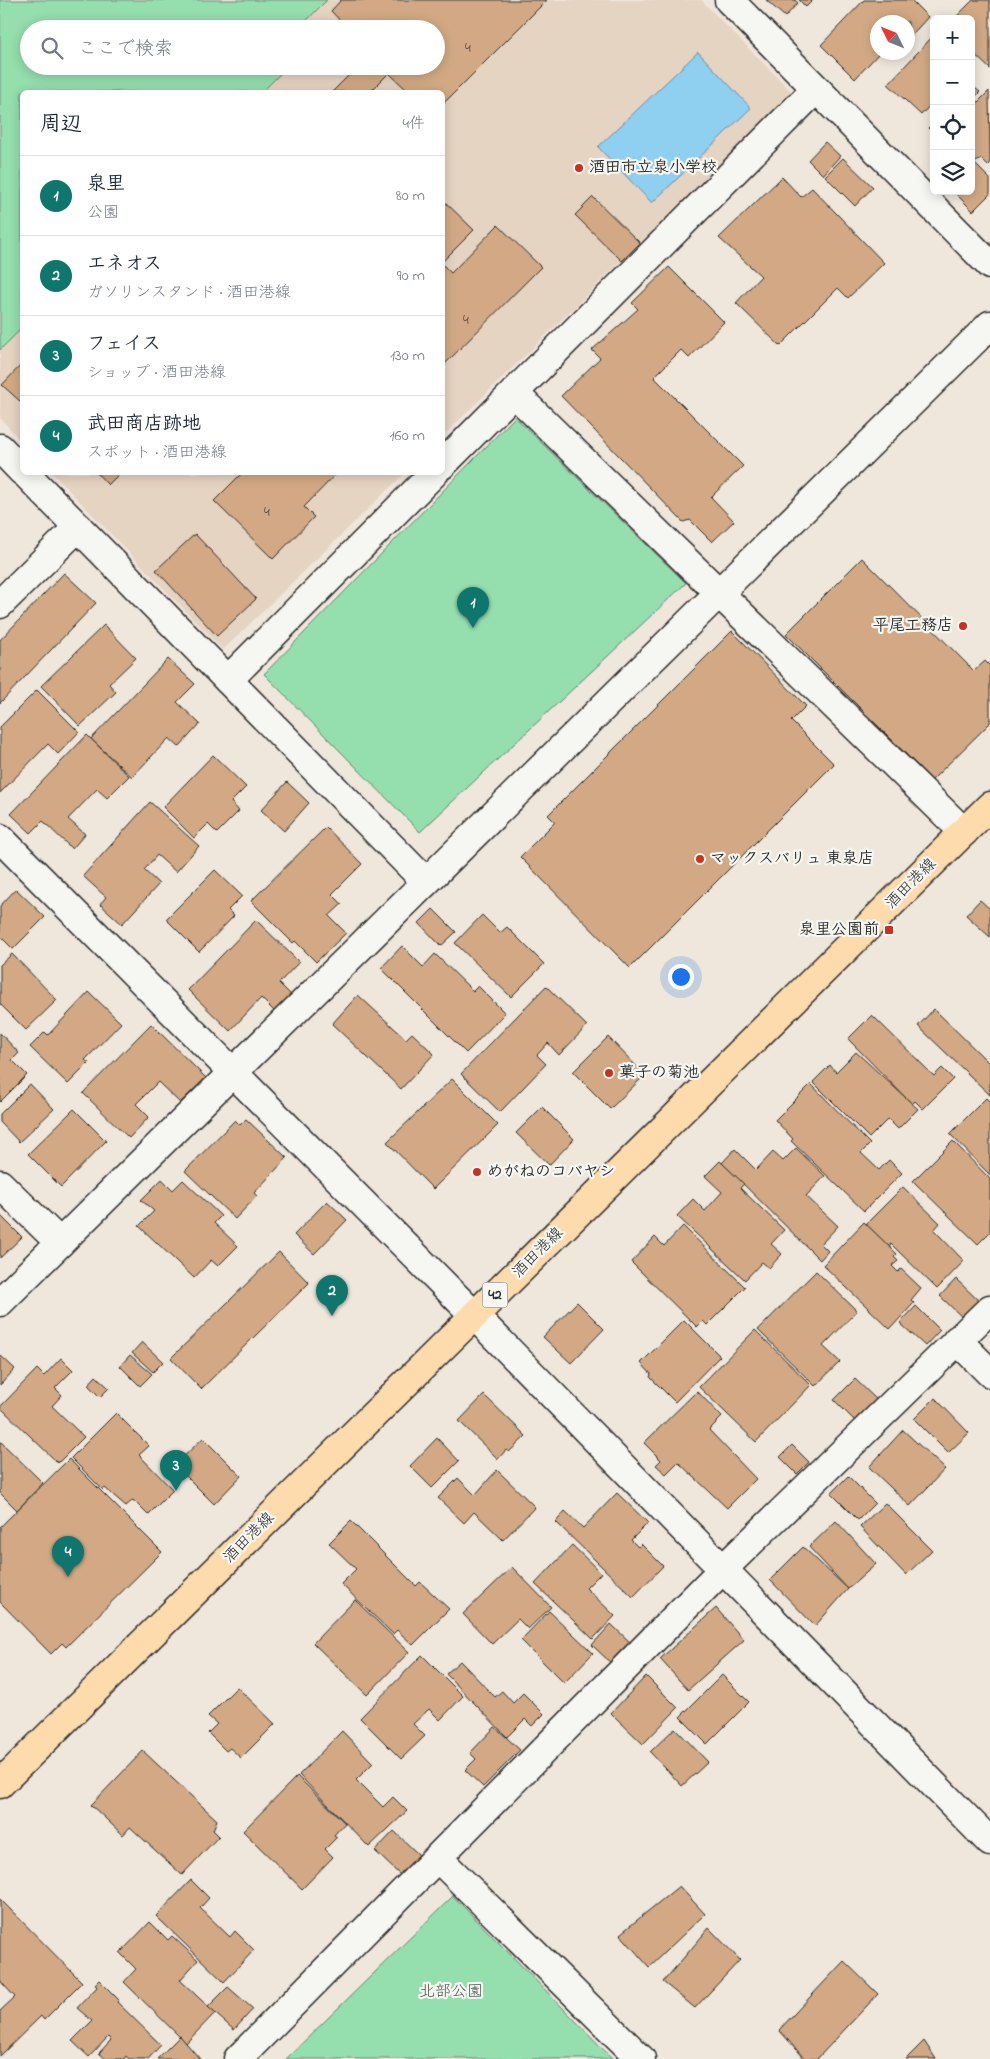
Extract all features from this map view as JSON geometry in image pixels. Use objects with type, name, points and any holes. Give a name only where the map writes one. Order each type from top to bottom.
[{"type":"main road","name":"酒田港線","points":[[0,1784],[990,806]]},
{"type":"street","points":[[729,0],[990,265]]},
{"type":"street","points":[[445,462],[816,89]]},
{"type":"street","points":[[0,1302],[990,325]]},
{"type":"street","points":[[514,393],[964,832]]},
{"type":"street","points":[[0,448],[20,469]]},
{"type":"street","points":[[26,475],[426,882]]},
{"type":"street","points":[[228,680],[432,475]]},
{"type":"street","points":[[0,604],[78,527]]},
{"type":"street","points":[[0,838],[474,1315],[990,1842]]},
{"type":"street","points":[[0,1184],[60,1243]]},
{"type":"street","points":[[238,2059],[723,1568],[990,1309]]},
{"type":"street","points":[[958,1340],[990,1373]]},
{"type":"street","points":[[438,1858],[641,2059]]},
{"type":"shaded area","name":"酒田市立泉小学校","points":[[0,0],[701,0],[793,93],[445,434],[445,90],[20,90],[20,440],[0,418]]},
{"type":"shaded area","points":[[54,475],[403,475],[223,650]]},
{"type":"green space","points":[[0,0],[327,0],[307,20],[20,20],[20,75],[279,75],[264,90],[20,90],[20,330],[0,350]]},
{"type":"green space","points":[[515,417],[686,583],[420,832],[264,674]]},
{"type":"green space","name":"北部公園","points":[[453,1896],[613,2059],[286,2059]]},
{"type":"water","points":[[698,52],[751,108],[652,203],[598,147]]},
{"type":"building","points":[[341,0],[547,0],[445,102],[445,90],[407,90],[391,75],[445,75],[445,20],[340,20],[331,11]]},
{"type":"building","points":[[766,0],[795,0],[798,3],[785,17]]},
{"type":"building","points":[[799,0],[813,0],[806,7]]},
{"type":"building","points":[[864,0],[911,0],[928,17],[915,31],[915,15],[870,15],[870,60],[873,60],[855,79],[821,45]]},
{"type":"building","points":[[973,0],[990,0],[990,69],[975,55],[975,15],[958,15]]},
{"type":"building","points":[[930,39],[930,105],[921,115],[888,84],[911,60],[915,60],[915,55]]},
{"type":"building","points":[[349,75],[387,75],[372,90],[334,90]]},
{"type":"building","points":[[975,88],[980,92],[975,97]]},
{"type":"building","points":[[989,91],[990,164],[988,166],[981,159],[975,162],[975,105]]},
{"type":"building","points":[[825,142],[840,156],[823,175],[808,160]]},
{"type":"building","points":[[843,158],[873,187],[855,206],[825,176]]},
{"type":"building","points":[[975,164],[990,179],[990,194],[973,211],[957,195],[975,195]]},
{"type":"building","points":[[782,177],[801,197],[812,188],[884,263],[848,298],[838,288],[780,346],[736,303],[761,276],[719,238]]},
{"type":"building","points":[[593,197],[640,243],[622,261],[575,215]]},
{"type":"building","points":[[445,202],[474,230],[445,259]]},
{"type":"building","points":[[498,225],[541,267],[445,364],[445,267],[451,273]]},
{"type":"building","points":[[669,267],[724,322],[689,358],[681,350],[654,377],[743,466],[711,497],[734,521],[712,542],[690,520],[683,522],[561,396],[600,358],[592,350],[638,309],[632,303]]},
{"type":"building","points":[[20,366],[20,401],[2,385]]},
{"type":"building","points":[[99,475],[118,475],[108,485]]},
{"type":"building","points":[[240,475],[335,475],[304,507],[314,517],[273,559],[214,501]]},
{"type":"building","points":[[195,534],[256,599],[217,636],[156,570]]},
{"type":"building","points":[[862,558],[974,671],[985,661],[990,666],[990,723],[932,780],[786,634]]},
{"type":"building","points":[[64,573],[96,603],[0,703],[0,640]]},
{"type":"building","points":[[104,625],[136,658],[109,684],[116,692],[80,726],[41,686]]},
{"type":"building","points":[[732,631],[806,706],[791,721],[834,764],[630,968],[520,857],[555,822],[548,815]]},
{"type":"building","points":[[168,659],[195,684],[177,702],[200,724],[179,747],[169,738],[132,777],[91,739]]},
{"type":"building","points":[[37,690],[79,732],[58,754],[48,744],[0,793],[0,727]]},
{"type":"building","points":[[87,735],[129,776],[107,798],[97,789],[68,819],[85,834],[72,849],[43,821],[31,833],[11,814]]},
{"type":"building","points":[[213,755],[246,787],[231,802],[239,811],[217,833],[208,824],[194,838],[163,807]]},
{"type":"building","points":[[287,782],[309,803],[284,831],[261,810]]},
{"type":"building","points":[[150,802],[199,846],[176,872],[157,855],[144,870],[159,884],[122,924],[100,904],[106,897],[83,876]]},
{"type":"building","points":[[326,827],[362,864],[332,894],[342,904],[329,916],[346,933],[316,962],[295,941],[293,943],[251,901]]},
{"type":"building","points":[[215,870],[242,896],[228,910],[234,916],[199,952],[166,919]]},
{"type":"building","points":[[16,889],[45,917],[13,949],[0,936],[0,906]]},
{"type":"building","points":[[980,900],[990,909],[990,937],[966,915]]},
{"type":"building","points":[[433,909],[456,932],[441,946],[419,923]]},
{"type":"building","points":[[482,915],[500,933],[507,927],[544,964],[511,997],[455,943]]},
{"type":"building","points":[[256,920],[299,962],[279,983],[291,995],[275,1012],[261,998],[230,1031],[188,990]]},
{"type":"building","points":[[402,946],[423,967],[435,954],[473,991],[478,986],[505,1013],[466,1053],[381,968]]},
{"type":"building","points":[[12,954],[57,1000],[26,1030],[0,1004],[0,965]]},
{"type":"building","points":[[546,986],[587,1026],[559,1055],[548,1043],[537,1055],[546,1064],[500,1112],[461,1074]]},
{"type":"building","points":[[89,992],[121,1023],[85,1060],[89,1063],[68,1084],[30,1047],[45,1032],[48,1035]]},
{"type":"building","points":[[358,995],[406,1039],[412,1033],[434,1054],[401,1089],[332,1024]]},
{"type":"building","points":[[934,1009],[990,1064],[990,1095],[918,1026]]},
{"type":"building","points":[[872,1015],[934,1076],[942,1068],[953,1079],[923,1109],[915,1101],[912,1104],[848,1039]]},
{"type":"building","points":[[151,1024],[206,1078],[180,1103],[158,1082],[136,1104],[149,1117],[129,1138],[83,1093]]},
{"type":"building","points":[[0,1033],[19,1053],[12,1060],[27,1075],[0,1102]]},
{"type":"building","name":"菓子の菊池","points":[[608,1037],[645,1075],[610,1109],[573,1072]]},
{"type":"building","points":[[856,1052],[918,1109],[898,1129],[888,1119],[869,1138],[813,1082],[830,1065],[836,1072]]},
{"type":"building","points":[[452,1079],[498,1125],[433,1189],[387,1142]]},
{"type":"building","points":[[30,1084],[54,1109],[19,1142],[0,1122],[0,1114]]},
{"type":"building","points":[[811,1084],[870,1144],[861,1153],[879,1170],[889,1160],[902,1173],[864,1211],[791,1141],[793,1139],[775,1120]]},
{"type":"building","points":[[986,1098],[990,1102],[990,1175],[950,1134]]},
{"type":"building","points":[[542,1107],[574,1139],[549,1165],[516,1133]]},
{"type":"building","points":[[74,1109],[106,1141],[61,1187],[28,1154]]},
{"type":"building","points":[[246,1119],[287,1158],[254,1193],[257,1196],[235,1219],[185,1171],[235,1120],[240,1125]]},
{"type":"building","points":[[953,1141],[990,1179],[990,1232],[978,1244],[913,1181]]},
{"type":"building","points":[[796,1148],[825,1176],[806,1196],[838,1226],[821,1244],[828,1251],[820,1260],[722,1163],[735,1149],[756,1170],[773,1152],[783,1161]]},
{"type":"building","points":[[720,1161],[744,1184],[740,1188],[784,1230],[771,1244],[782,1254],[769,1268],[762,1262],[745,1280],[677,1216],[693,1199],[705,1211],[722,1192],[705,1176]]},
{"type":"building","points":[[162,1179],[173,1190],[183,1180],[221,1216],[214,1223],[238,1246],[218,1266],[211,1260],[194,1278],[139,1226],[154,1211],[141,1200]]},
{"type":"building","points":[[903,1187],[940,1223],[934,1230],[964,1261],[937,1289],[891,1244],[888,1246],[866,1224]]},
{"type":"building","points":[[327,1201],[347,1220],[314,1254],[294,1235]]},
{"type":"building","points":[[0,1215],[22,1237],[0,1258]]},
{"type":"building","points":[[864,1222],[897,1254],[894,1257],[898,1261],[892,1266],[898,1272],[901,1269],[921,1288],[911,1300],[914,1303],[890,1329],[823,1265]]},
{"type":"building","points":[[683,1226],[745,1287],[707,1325],[703,1321],[697,1327],[631,1262],[655,1237],[664,1246]]},
{"type":"building","points":[[279,1252],[309,1283],[201,1389],[171,1358]]},
{"type":"building","points":[[816,1271],[857,1311],[823,1346],[840,1362],[815,1386],[758,1330]]},
{"type":"building","points":[[956,1279],[981,1303],[965,1320],[940,1296]]},
{"type":"building","points":[[577,1302],[604,1329],[571,1363],[543,1337]]},
{"type":"building","points":[[916,1306],[940,1330],[925,1346],[900,1323]]},
{"type":"building","points":[[684,1320],[720,1356],[675,1402],[650,1377],[651,1374],[641,1363]]},
{"type":"building","points":[[755,1330],[811,1385],[756,1442],[699,1387]]},
{"type":"building","points":[[142,1342],[163,1362],[153,1372],[132,1353]]},
{"type":"building","points":[[0,1355],[15,1369],[0,1385]]},
{"type":"building","points":[[130,1355],[152,1374],[140,1386],[120,1366]]},
{"type":"building","points":[[61,1358],[73,1370],[55,1388],[62,1395],[52,1406],[84,1437],[58,1463],[0,1407],[37,1369],[44,1376]]},
{"type":"building","points":[[96,1376],[109,1388],[100,1397],[88,1385]]},
{"type":"building","points":[[855,1379],[879,1402],[858,1424],[834,1400]]},
{"type":"building","points":[[697,1391],[722,1417],[709,1430],[756,1479],[727,1508],[678,1462],[666,1474],[656,1465],[661,1460],[644,1443]]},
{"type":"building","points":[[484,1395],[526,1436],[509,1452],[506,1450],[498,1459],[459,1421]]},
{"type":"building","points":[[935,1398],[969,1433],[948,1453],[914,1419]]},
{"type":"building","points":[[116,1413],[149,1446],[139,1455],[173,1490],[148,1515],[133,1500],[126,1506],[105,1488],[103,1490],[71,1458]]},
{"type":"building","points":[[903,1430],[945,1469],[910,1506],[869,1467]]},
{"type":"building","points":[[203,1438],[241,1476],[214,1504],[175,1465]]},
{"type":"building","points":[[437,1438],[459,1461],[432,1488],[410,1466]]},
{"type":"building","points":[[0,1441],[43,1483],[17,1510],[0,1493]]},
{"type":"building","points":[[792,1445],[809,1462],[797,1474],[780,1457]]},
{"type":"building","points":[[69,1459],[162,1552],[66,1647],[62,1643],[51,1654],[0,1602],[0,1527]]},
{"type":"building","points":[[497,1470],[535,1507],[503,1540],[474,1512],[464,1523],[438,1498],[458,1478],[475,1495]]},
{"type":"building","points":[[848,1476],[875,1503],[858,1520],[831,1493]]},
{"type":"building","points":[[617,1493],[648,1523],[631,1540],[638,1547],[641,1544],[663,1566],[633,1597],[556,1522],[565,1511],[583,1528]]},
{"type":"building","points":[[885,1503],[932,1550],[906,1575],[860,1527]]},
{"type":"building","points":[[351,1521],[416,1586],[420,1582],[449,1609],[413,1645],[397,1630],[393,1634],[341,1584],[356,1569],[329,1543]]},
{"type":"building","points":[[836,1521],[876,1564],[848,1589],[809,1547]]},
{"type":"building","points":[[572,1545],[601,1573],[586,1588],[615,1616],[593,1639],[535,1584]]},
{"type":"building","points":[[803,1547],[848,1589],[815,1626],[770,1580]]},
{"type":"building","points":[[512,1567],[551,1607],[528,1629],[518,1619],[492,1644],[463,1614]]},
{"type":"building","points":[[355,1600],[409,1652],[367,1695],[313,1643]]},
{"type":"building","points":[[716,1608],[744,1640],[688,1690],[660,1659]]},
{"type":"building","points":[[549,1611],[593,1653],[564,1683],[521,1640]]},
{"type":"building","points":[[611,1624],[632,1644],[612,1664],[592,1645]]},
{"type":"building","points":[[422,1655],[463,1696],[440,1720],[429,1709],[413,1724],[425,1736],[401,1759],[360,1718]]},
{"type":"building","points":[[460,1661],[495,1697],[502,1691],[513,1703],[523,1693],[544,1714],[532,1726],[525,1719],[507,1737],[446,1674]]},
{"type":"building","points":[[722,1675],[749,1702],[707,1744],[680,1717]]},
{"type":"building","points":[[646,1676],[678,1708],[643,1744],[611,1713]]},
{"type":"building","points":[[237,1687],[275,1724],[241,1758],[230,1748],[226,1751],[208,1733],[217,1724],[208,1716]]},
{"type":"building","points":[[495,1727],[520,1750],[483,1787],[465,1770],[476,1759],[470,1753]]},
{"type":"building","points":[[675,1728],[708,1762],[682,1786],[650,1752]]},
{"type":"building","points":[[342,1731],[373,1763],[356,1780],[383,1807],[393,1797],[407,1811],[369,1847],[299,1775]]},
{"type":"building","points":[[143,1751],[217,1820],[213,1830],[219,1836],[182,1875],[130,1827],[123,1835],[91,1805]]},
{"type":"building","points":[[297,1776],[345,1823],[334,1835],[337,1837],[325,1849],[333,1857],[302,1889],[243,1831]]},
{"type":"building","points":[[394,1831],[419,1855],[400,1875],[375,1851]]},
{"type":"building","points":[[191,1880],[209,1898],[200,1908],[230,1937],[235,1931],[254,1950],[224,1982],[156,1916]]},
{"type":"building","points":[[679,1886],[705,1914],[649,1967],[620,1934]]},
{"type":"building","points":[[0,1899],[82,1982],[44,2020],[41,2016],[0,2056],[0,2011],[15,1997],[0,1981]]},
{"type":"building","points":[[150,1922],[168,1940],[172,1936],[198,1960],[180,1980],[215,2013],[186,2043],[124,1982],[136,1969],[120,1953]]},
{"type":"building","points":[[709,1928],[740,1960],[695,2008],[663,1982]]},
{"type":"building","points":[[844,1961],[878,1994],[817,2059],[805,2059],[779,2030]]},
{"type":"building","points":[[99,1980],[119,2000],[117,2002],[161,2045],[148,2059],[129,2059],[126,2056],[124,2059],[106,2059],[99,2053],[111,2040],[108,2037],[89,2057],[72,2041],[92,2021],[77,2008],[97,1987],[95,1984]]},
{"type":"building","points":[[228,1987],[253,2009],[234,2030],[208,2007]]},
{"type":"building","points":[[180,2036],[200,2059],[157,2059]]},
{"type":"building","points":[[924,2041],[936,2059],[906,2059]]},
{"type":"place","name":"酒田市立泉小学校","points":[[579,168]]},
{"type":"place","name":"平尾工務店","points":[[963,626]]},
{"type":"place","name":"泉里","points":[[473,628]]},
{"type":"place","name":"マックスバリュ 東泉店","points":[[700,859]]},
{"type":"place","name":"泉里公園前","points":[[889,930]]},
{"type":"place","name":"菓子の菊池","points":[[609,1073]]},
{"type":"place","name":"めがねのコバヤシ","points":[[477,1172]]},
{"type":"place","name":"エネオス","points":[[332,1316]]},
{"type":"place","name":"フェイス","points":[[176,1491]]},
{"type":"place","name":"武田商店跡地","points":[[68,1577]]}]
